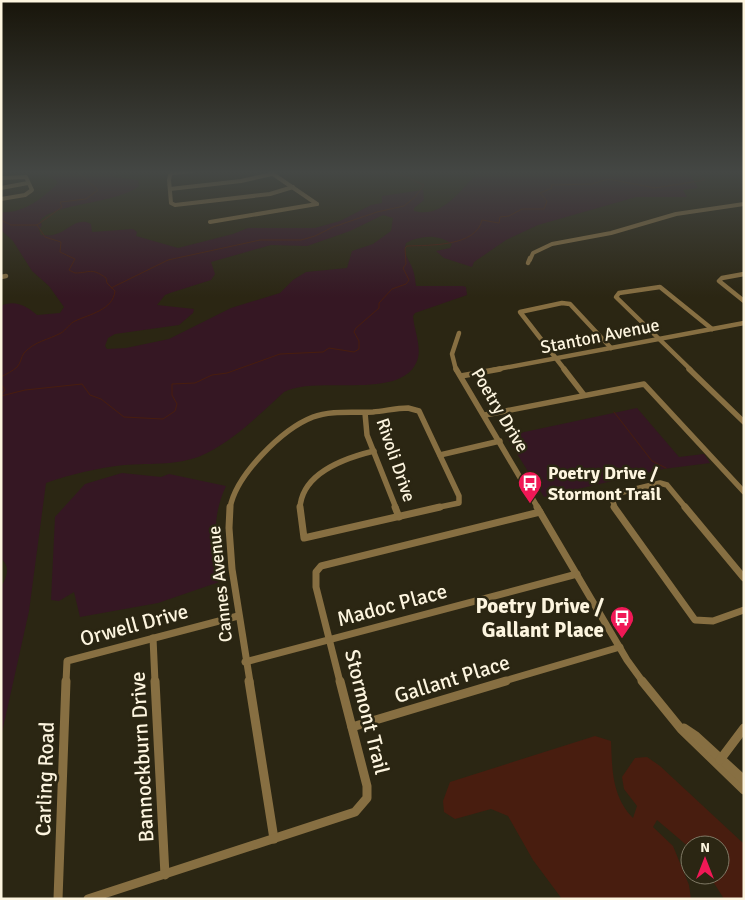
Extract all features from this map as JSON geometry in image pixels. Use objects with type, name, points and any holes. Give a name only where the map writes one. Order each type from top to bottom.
[{"type":"street","points":[[210,222],[264,213]]},
{"type":"street","points":[[528,263],[533,253],[552,244],[611,233],[683,213]]},
{"type":"street","points":[[744,274],[722,278],[719,281],[744,301]]},
{"type":"street","points":[[712,329],[660,287],[616,295],[616,298],[744,422]]},
{"type":"street","points":[[584,395],[520,312],[562,303],[570,304],[611,348]]},
{"type":"street","name":"Stanton Avenue","points":[[461,376],[744,323]]},
{"type":"street","name":"Poetry Drive","points":[[459,333],[455,338],[452,356],[454,366],[485,415],[620,647],[652,694],[682,727],[691,740],[744,780]]},
{"type":"street","points":[[485,415],[639,384],[649,387],[744,492]]},
{"type":"street","name":"Cannes Avenue","points":[[274,839],[238,616],[229,528],[232,503],[247,472],[292,428],[314,416],[412,407],[419,411],[459,496],[459,503],[399,517]]},
{"type":"street","name":"Rivoli Drive","points":[[364,412],[367,435],[399,517]]},
{"type":"street","points":[[440,455],[500,441]]},
{"type":"street","points":[[374,451],[344,458],[325,469],[305,490],[300,501],[304,538],[399,517]]},
{"type":"street","points":[[744,578],[668,485],[660,483],[611,495],[612,504],[695,620],[701,622],[708,621],[744,610]]},
{"type":"street","name":"Stormont Trail","points":[[88,899],[355,812],[367,798],[367,786],[316,587],[316,572],[321,566],[540,512]]},
{"type":"street","name":"Madoc Place","points":[[245,662],[577,574]]},
{"type":"street","name":"Orwell Drive","points":[[67,661],[238,616]]},
{"type":"street","name":"Bannockburn Drive","points":[[152,638],[166,875]]},
{"type":"street","name":"Gallant Place","points":[[352,727],[620,647]]},
{"type":"street","name":"Carling Road","points":[[58,899],[67,661]]},
{"type":"street","points":[[719,762],[744,728]]},
{"type":"street","name":"Poetry Drive","points":[[719,762],[744,790]]},
{"type":"shaded area","points":[[1,213],[51,213],[40,221],[42,225],[39,230],[41,235],[58,234],[76,223],[86,222],[91,224],[92,232],[133,229],[137,232],[136,236],[178,248],[233,234],[248,228],[315,228],[340,221],[356,213],[580,213],[538,225],[506,240],[474,262],[472,267],[444,258],[436,251],[450,248],[452,244],[441,238],[423,237],[406,243],[405,251],[414,272],[416,286],[463,286],[466,287],[467,295],[415,313],[413,316],[418,342],[418,358],[410,372],[396,380],[379,384],[299,387],[284,392],[238,433],[218,447],[197,457],[177,462],[104,468],[46,483],[29,611],[1,737],[1,587],[7,569],[1,558],[1,306],[11,303],[20,304],[37,315],[60,313],[64,307],[49,286],[32,271],[13,241],[1,230]],"holes":[[[383,215],[393,218],[391,231],[373,244],[352,251],[347,268],[306,272],[293,280],[280,293],[231,308],[169,339],[126,348],[107,349],[105,346],[108,338],[115,334],[179,325],[193,313],[194,309],[157,305],[165,295],[211,280],[215,274],[211,262],[271,245],[307,246],[350,231]]]},
{"type":"shaded area","points":[[637,408],[679,457],[704,454],[710,463],[663,469],[544,497],[506,436]]},
{"type":"shaded area","points":[[122,473],[161,477],[169,474],[226,486],[221,498],[216,521],[218,556],[225,580],[158,603],[80,617],[74,592],[59,601],[51,600],[55,517],[85,484]]},
{"type":"shaded area","points":[[595,736],[611,741],[613,772],[617,792],[626,810],[633,818],[637,806],[624,789],[622,777],[635,758],[647,757],[660,766],[744,844],[744,899],[724,899],[715,885],[730,885],[730,835],[680,835],[680,840],[657,820],[653,827],[673,846],[680,863],[680,885],[689,885],[691,899],[562,899],[533,860],[508,816],[491,809],[455,819],[444,812],[443,801],[450,782]]},
{"type":"waterway","points":[[37,225],[54,213]]},
{"type":"waterway","points":[[112,288],[168,260],[260,240],[301,240],[374,213]]},
{"type":"waterway","points":[[1,396],[25,390],[82,384],[90,395],[101,399],[124,417],[163,419],[175,411],[177,404],[172,395],[172,384],[195,383],[212,375],[227,373],[280,354],[323,352],[329,348],[354,352],[359,349],[359,341],[354,332],[356,328],[379,308],[379,303],[392,289],[406,284],[409,280],[403,268],[406,264],[405,248],[407,246],[450,243],[461,240],[478,229],[482,220],[499,223],[500,217],[515,213]]},
{"type":"waterway","points":[[1,220],[11,225],[37,225]]},
{"type":"waterway","points":[[37,225],[45,237],[61,242],[60,252],[75,259],[69,270],[75,273],[90,271],[97,273],[106,278],[107,283],[112,288]]},
{"type":"waterway","points":[[1,377],[17,367],[24,353],[33,346],[61,333],[73,322],[100,310],[110,303],[115,291],[112,288]]},
{"type":"waterway","points":[[1,384],[5,390],[1,395]]},
{"type":"waterway","points":[[614,412],[652,461],[666,468]]},
{"type":"place","name":"Poetry Drive / Stormont Trail","points":[[530,504]]},
{"type":"place","name":"Poetry Drive / Gallant Place","points":[[622,639]]}]
